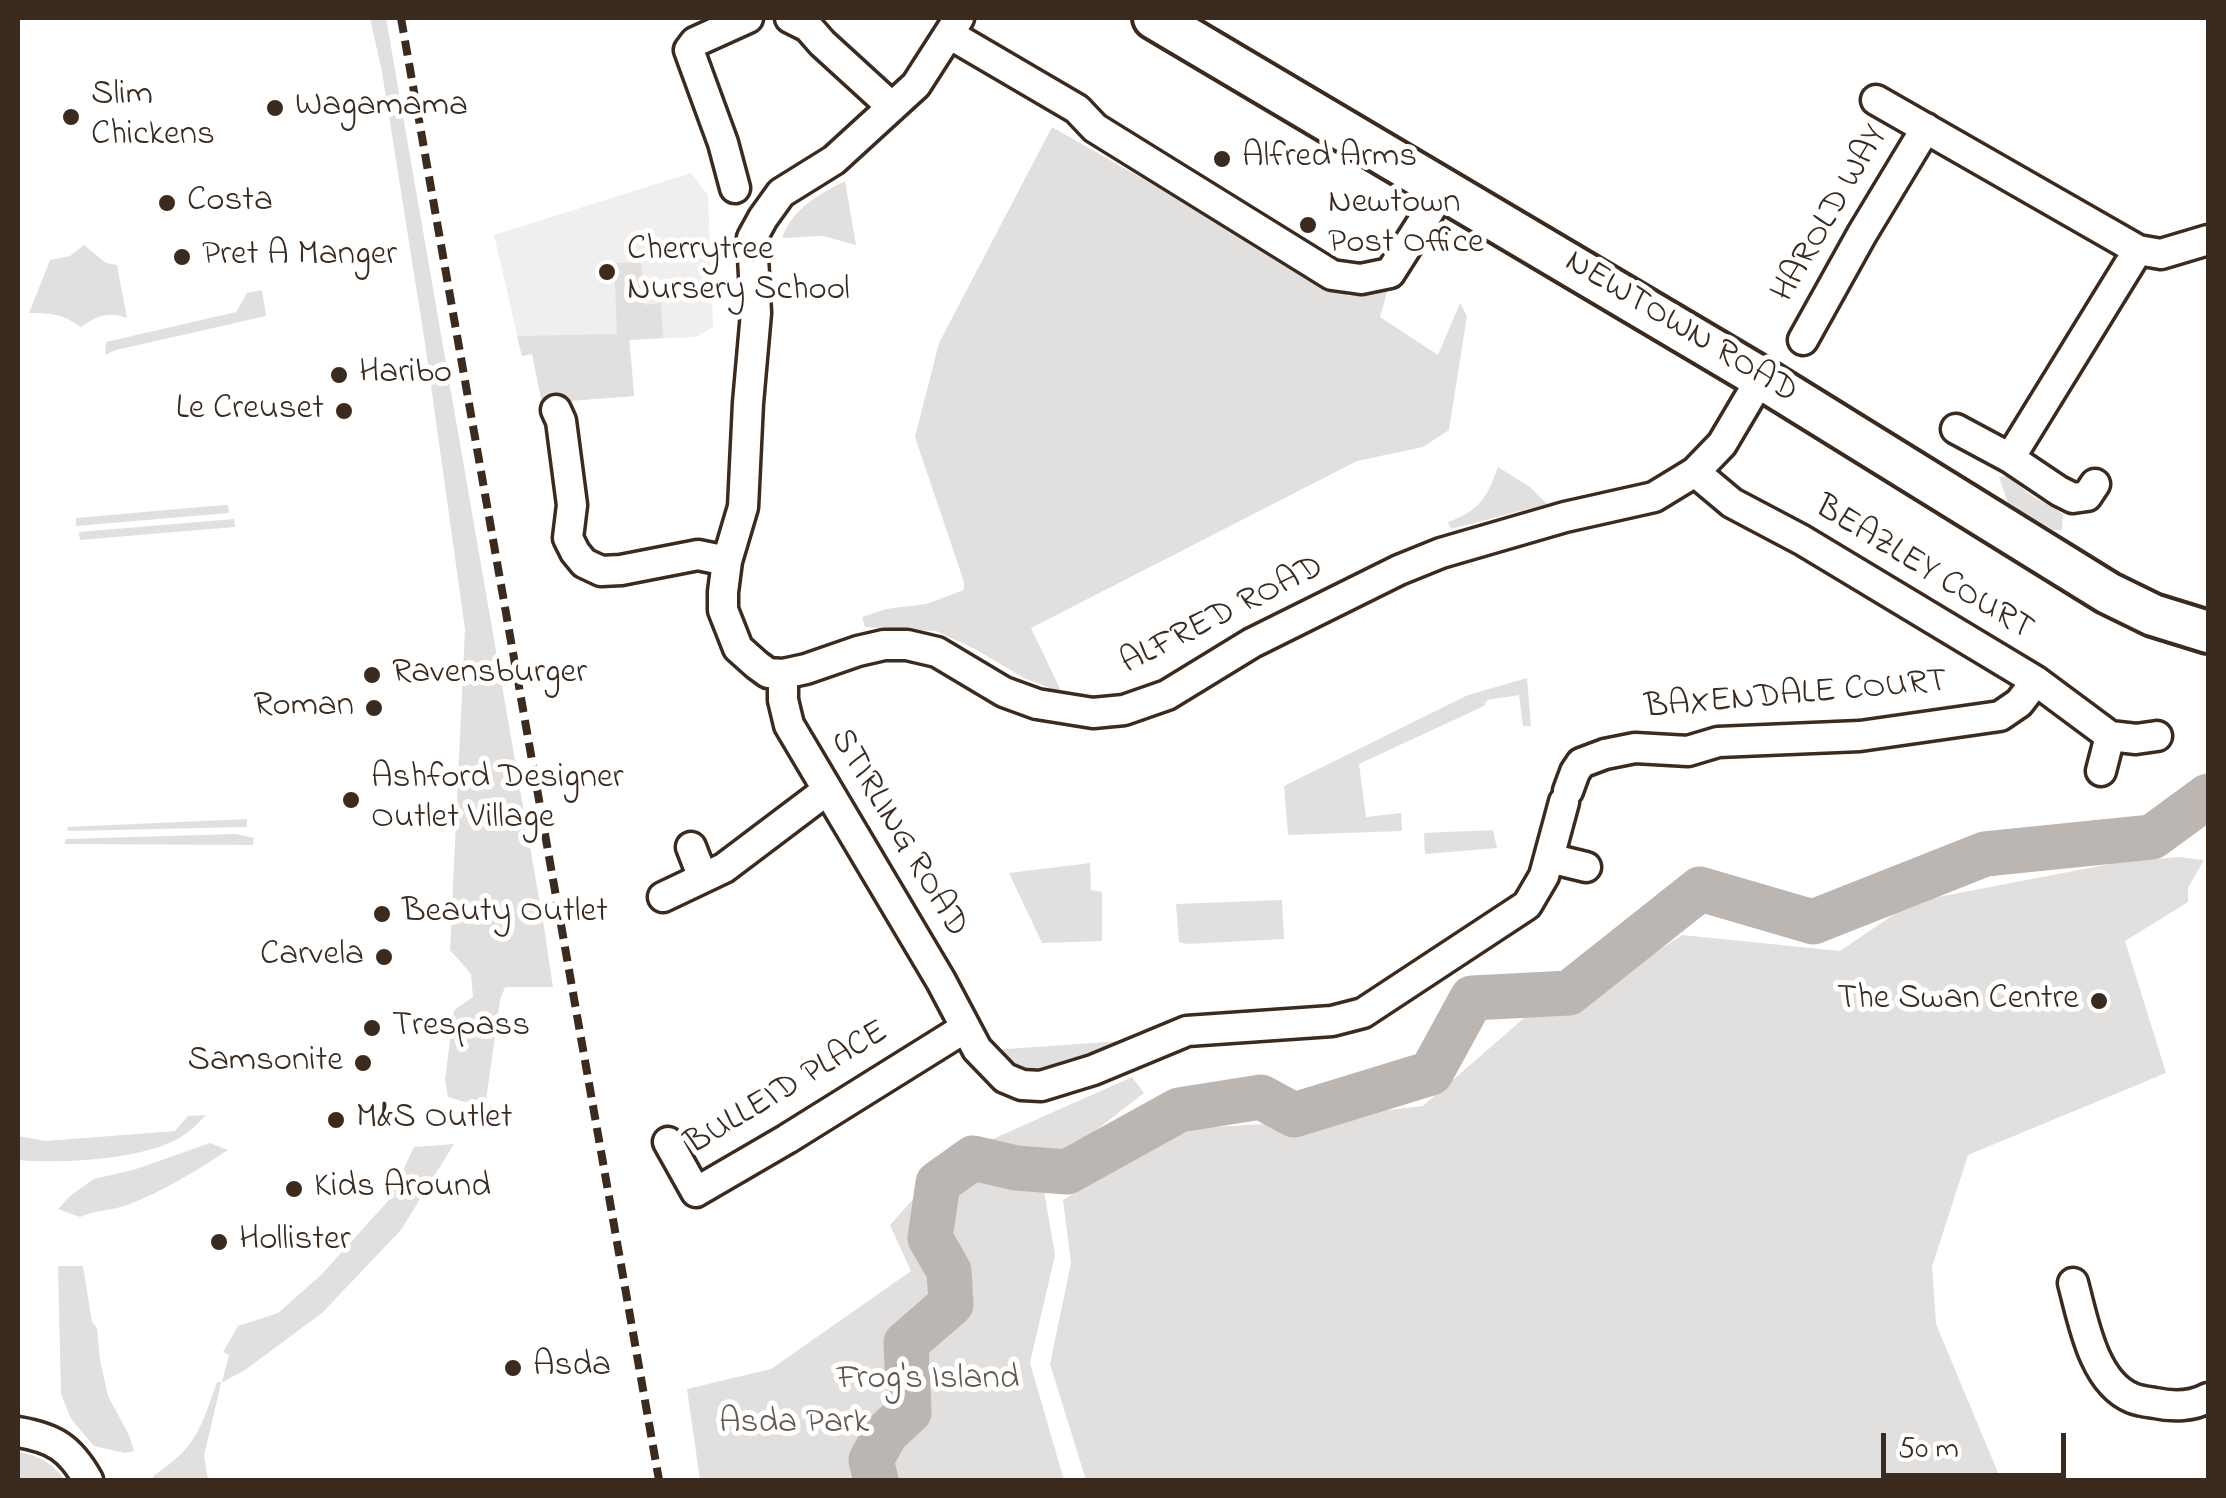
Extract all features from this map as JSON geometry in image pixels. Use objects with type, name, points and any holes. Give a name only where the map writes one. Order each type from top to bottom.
[{"type":"street","points":[[735,188],[689,50],[695,42],[748,18]]},
{"type":"street","points":[[790,18],[808,27],[892,108]]},
{"type":"street","name":"NEWTOWN ROAD","points":[[1154,18],[1762,378],[2108,594],[2153,615],[2208,632]]},
{"type":"street","points":[[782,674],[768,673],[738,648],[723,610],[727,561],[743,507],[756,313],[752,238],[781,193],[834,160],[916,86],[954,26],[1077,108],[1095,128],[1332,276],[1361,279],[1390,273],[1444,188]]},
{"type":"street","points":[[1876,100],[2138,250],[2161,254],[2207,246]]},
{"type":"street","name":"HAROLD WAY","points":[[1804,340],[1819,300],[1926,128]]},
{"type":"street","points":[[2010,458],[2138,250]]},
{"type":"street","name":"ALFRED ROAD","points":[[782,674],[806,670],[858,651],[907,645],[938,652],[1004,692],[1037,704],[1093,712],[1124,710],[1167,695],[1252,643],[1399,570],[1548,522],[1654,496],[1695,472],[1722,444],[1762,378]]},
{"type":"street","points":[[556,410],[561,421],[572,506],[568,538],[584,563],[601,571],[698,555],[727,561]]},
{"type":"street","points":[[1956,430],[2073,498],[2087,496],[2096,484]]},
{"type":"street","name":"BEAZLEY COURT","points":[[1695,472],[1732,502],[2036,681],[2110,736]]},
{"type":"street","name":"STIRLING ROAD","points":[[782,674],[789,725],[826,790],[978,1049],[1005,1078],[1022,1085],[1041,1086],[1093,1070],[1188,1031],[1332,1021],[1363,1013],[1526,905],[1538,889],[1566,797]]},
{"type":"street","name":"BAXENDALE COURT","points":[[1566,797],[1582,763],[1605,754],[1635,748],[1688,751],[1718,742],[1860,736],[2000,716],[2019,703],[2036,681]]},
{"type":"street","points":[[2102,771],[2110,736],[2157,736]]},
{"type":"street","points":[[662,897],[724,868],[826,790]]},
{"type":"street","points":[[690,847],[703,878]]},
{"type":"street","points":[[1549,858],[1586,866]]},
{"type":"street","name":"BULLEID PLACE","points":[[668,1142],[696,1192],[965,1028]]},
{"type":"street","points":[[2073,1283],[2090,1344],[2104,1374],[2130,1397],[2163,1405],[2196,1404],[2208,1398]]},
{"type":"street","points":[[18,1432],[40,1436],[61,1446],[78,1462],[88,1480]]},
{"type":"shaded area","name":"Cherrytree Nursery School","points":[[691,173],[708,195],[713,327],[696,337],[630,340],[634,396],[542,403],[532,354],[522,356],[494,235]]},
{"type":"green space","points":[[370,18],[386,18],[553,987],[505,987],[485,1108],[448,1097],[445,1080],[454,1010],[473,997],[471,974],[450,950],[465,629],[425,343]]},
{"type":"green space","points":[[1052,127],[1349,296],[1388,288],[1380,317],[1438,355],[1460,303],[1467,316],[1449,430],[1423,447],[1357,461],[1031,628],[1062,693],[1024,678],[936,631],[865,627],[862,617],[886,609],[926,604],[964,590],[915,437],[939,343]]},
{"type":"green space","points":[[845,181],[856,245],[823,236],[782,238],[800,210]]},
{"type":"green space","points":[[84,245],[106,263],[117,265],[127,318],[103,316],[81,327],[56,315],[29,313],[50,260],[70,256]]},
{"type":"green space","points":[[641,262],[645,305],[661,303],[663,338],[629,340],[634,396],[542,403],[532,354],[522,356],[517,336],[617,334],[614,263]]},
{"type":"green space","points":[[262,290],[266,316],[105,355],[106,342],[236,312],[247,293]]},
{"type":"green space","points":[[1498,467],[1530,487],[1547,504],[1451,529],[1448,522],[1480,502]]},
{"type":"green space","points":[[2009,476],[2029,494],[2063,514],[2062,530],[2053,530],[2008,503],[1999,477]]},
{"type":"green space","points":[[228,505],[229,513],[76,526],[76,518]]},
{"type":"green space","points":[[234,519],[235,527],[80,540],[79,532]]},
{"type":"green space","points":[[1527,678],[1531,726],[1523,726],[1519,695],[1487,700],[1484,706],[1359,764],[1366,817],[1401,813],[1402,831],[1288,835],[1284,786],[1468,695]]},
{"type":"green space","points":[[247,819],[247,827],[68,831],[67,827]]},
{"type":"green space","points":[[1493,830],[1497,848],[1425,854],[1424,833]]},
{"type":"green space","points":[[236,834],[254,838],[253,845],[64,842],[67,839]]},
{"type":"green space","name":"The Swan Centre","points":[[2179,857],[2204,860],[2188,888],[2188,902],[2125,941],[2166,1073],[1968,1155],[1932,1267],[1936,1324],[2001,1480],[1086,1480],[1050,1364],[1071,1263],[1063,1200],[1181,1129],[1279,1123],[1423,1106],[1539,1005],[1592,995],[1682,935],[1840,951],[1912,902],[2115,863]]},
{"type":"green space","points":[[1090,863],[1091,890],[1102,892],[1102,941],[1042,943],[1009,873]]},
{"type":"green space","points":[[1282,900],[1284,939],[1179,942],[1176,904]]},
{"type":"green space","points":[[1121,1041],[1121,1046],[1041,1075],[1023,1076],[992,1050]]},
{"type":"green space","name":"Frog's Island","points":[[1132,1077],[1144,1093],[1041,1173],[1055,1255],[1030,1363],[1064,1480],[700,1480],[687,1389],[771,1369],[911,1271],[890,1225],[950,1158]]},
{"type":"green space","points":[[206,1115],[191,1130],[153,1149],[82,1160],[18,1160],[18,1136],[46,1141],[175,1131],[188,1116]]},
{"type":"green space","points":[[210,1143],[228,1150],[140,1200],[80,1217],[58,1209],[94,1179]]},
{"type":"green space","points":[[454,1144],[401,1230],[322,1313],[221,1383],[204,1456],[208,1480],[154,1480],[153,1476],[179,1456],[195,1436],[217,1382],[222,1382],[229,1355],[223,1352],[238,1326],[278,1313],[321,1275],[388,1201],[414,1147]]},
{"type":"green space","points":[[58,1266],[83,1266],[108,1396],[134,1451],[125,1453],[94,1446],[71,1419],[61,1394]]},
{"type":"green space","points":[[18,1452],[44,1461],[65,1480],[18,1480]]},
{"type":"waterway","points":[[876,1480],[871,1460],[886,1433],[909,1412],[906,1343],[951,1304],[949,1271],[930,1238],[938,1183],[973,1158],[1016,1168],[1067,1172],[1179,1110],[1261,1097],[1294,1115],[1431,1073],[1472,998],[1569,993],[1700,889],[1813,922],[1985,854],[2152,837],[2208,796]]},
{"type":"railway","points":[[401,18],[659,1480]]},
{"type":"place","name":"Wagamama","points":[[275,108]]},
{"type":"place","name":"Slim Chickens","points":[[71,117]]},
{"type":"place","name":"Alfred Arms","points":[[1222,159]]},
{"type":"place","name":"Costa","points":[[167,203]]},
{"type":"place","name":"Newtown Post Office","points":[[1308,225]]},
{"type":"place","name":"Pret A Manger","points":[[182,257]]},
{"type":"place","name":"Cherrytree Nursery School","points":[[607,272]]},
{"type":"place","name":"Haribo","points":[[339,375]]},
{"type":"place","name":"Le Creuset","points":[[344,411]]},
{"type":"place","name":"Ravensburger","points":[[372,675]]},
{"type":"place","name":"Roman","points":[[374,708]]},
{"type":"place","name":"Ashford Designer Outlet Village","points":[[351,800]]},
{"type":"place","name":"Beauty Outlet","points":[[382,914]]},
{"type":"place","name":"Carvela","points":[[384,957]]},
{"type":"place","name":"The Swan Centre","points":[[2099,1001]]},
{"type":"place","name":"Trespass","points":[[372,1028]]},
{"type":"place","name":"Samsonite","points":[[363,1063]]},
{"type":"place","name":"M&S Outlet","points":[[336,1120]]},
{"type":"place","name":"Kids Around","points":[[294,1189]]},
{"type":"place","name":"Hollister","points":[[219,1242]]},
{"type":"place","name":"Asda","points":[[513,1368]]},
{"type":"park label","name":"Asda Park","points":[[794,1425]]}]
